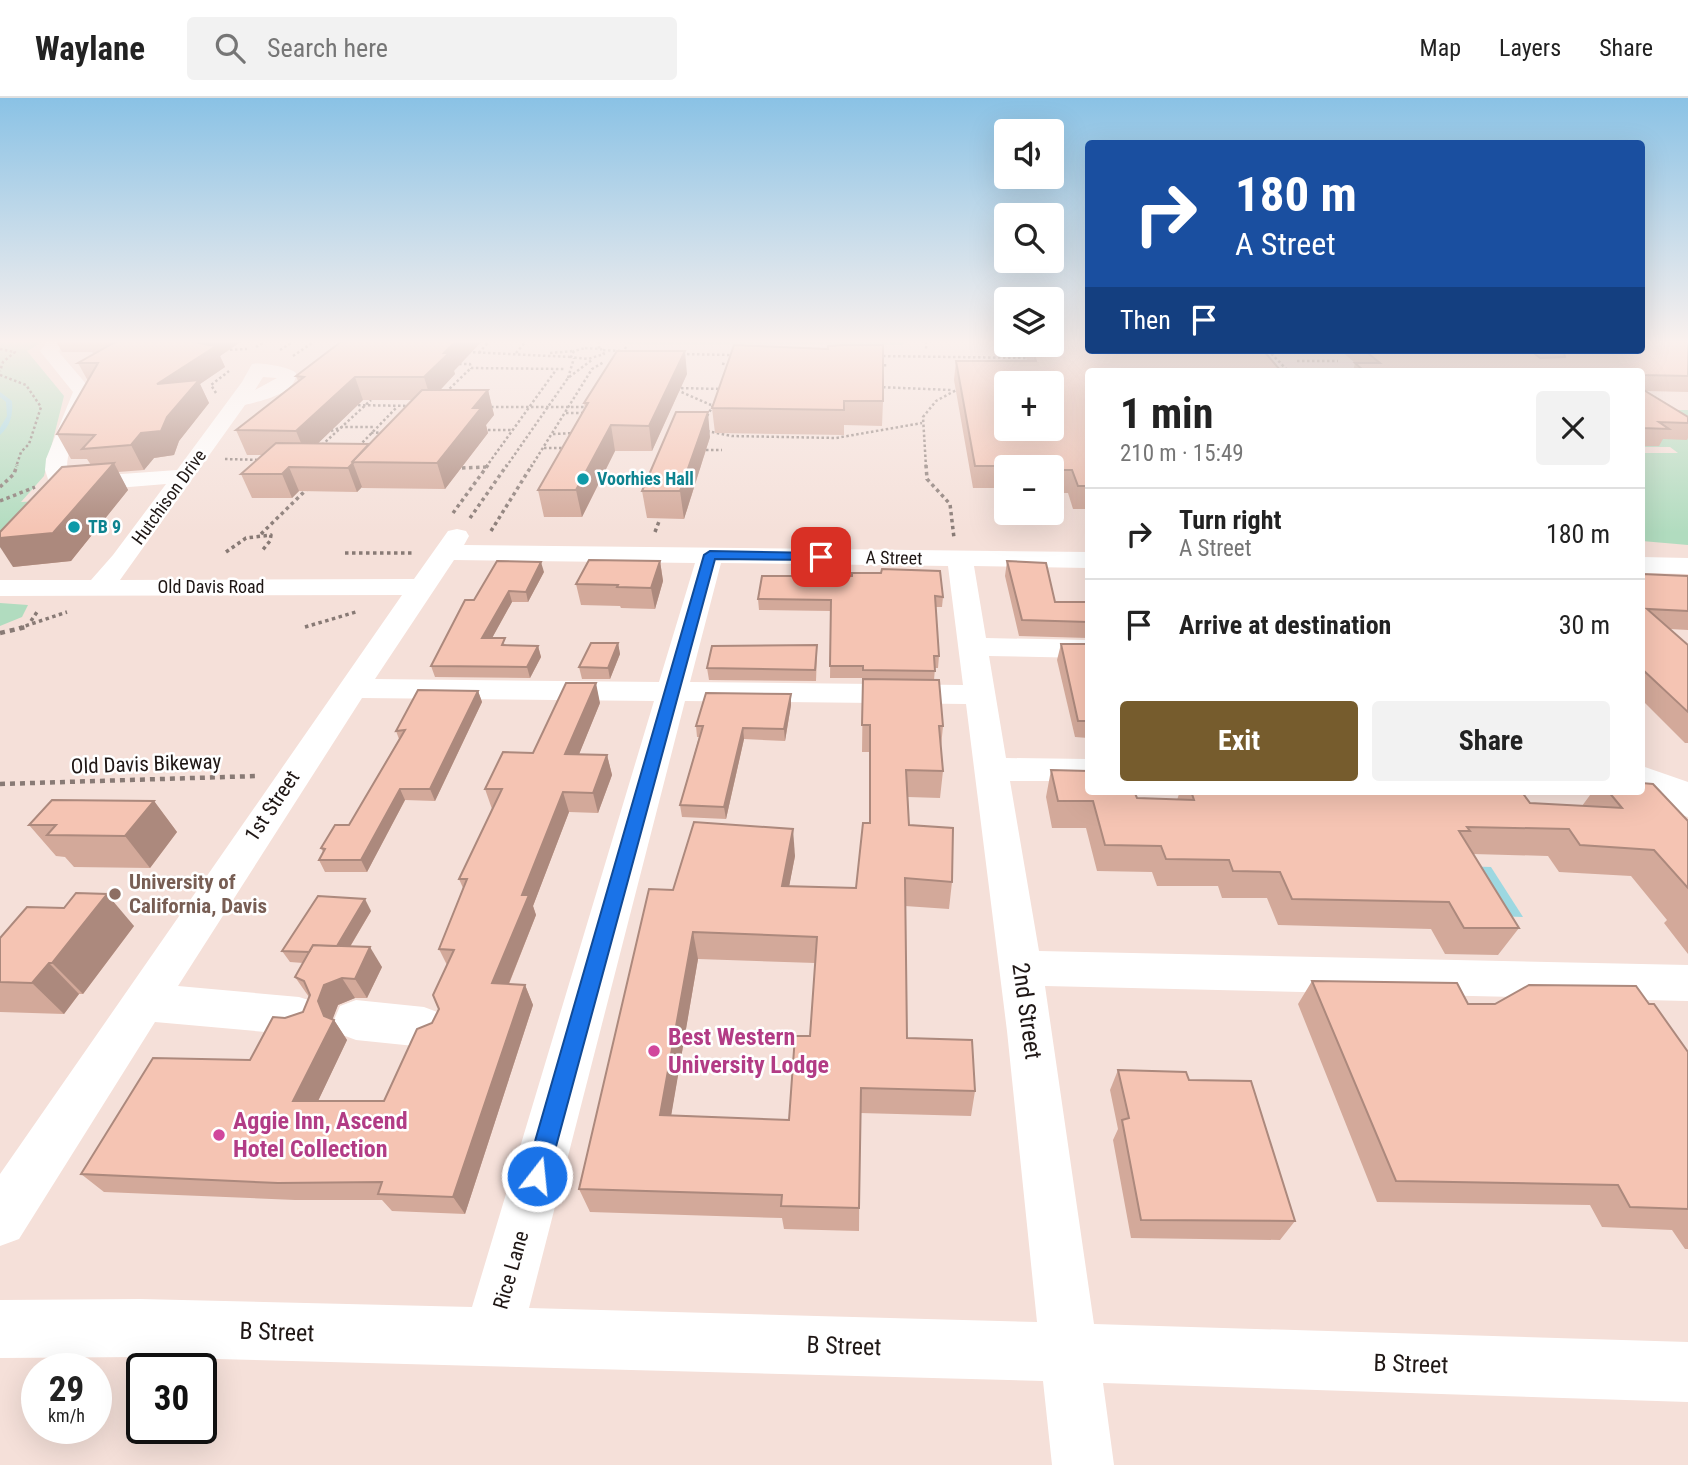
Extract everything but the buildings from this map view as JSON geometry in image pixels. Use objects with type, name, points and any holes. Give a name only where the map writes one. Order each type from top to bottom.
[{"type":"street","points":[[81,405],[65,434],[55,474],[58,480],[80,484],[184,476]]},
{"type":"street","name":"Hutchison Drive","points":[[97,588],[120,564],[236,405]]},
{"type":"street","name":"A Street","points":[[440,549],[1085,560]]},
{"type":"street","name":"Old Davis Road","points":[[0,588],[97,588],[440,549]]},
{"type":"street","name":"1st Street","points":[[0,1220],[352,688],[440,549]]},
{"type":"street","name":"Rice Lane","points":[[492,1338],[710,555]]},
{"type":"street","name":"2nd Street","points":[[960,559],[1021,968],[1083,1465]]},
{"type":"street","points":[[1645,565],[1688,566]]},
{"type":"street","points":[[974,647],[1085,649]]},
{"type":"street","points":[[352,688],[981,695]]},
{"type":"street","points":[[991,769],[1085,770]]},
{"type":"street","points":[[1660,771],[1688,804]]},
{"type":"street","points":[[1021,968],[1688,983]]},
{"type":"street","points":[[143,1002],[299,1016]]},
{"type":"street","points":[[356,1020],[424,1027]]},
{"type":"street","name":"B Street","points":[[0,1329],[140,1328],[720,1342],[1688,1372]]},
{"type":"path","points":[[0,487],[14,474],[21,452],[29,444],[40,405]]},
{"type":"path","points":[[351,405],[420,406]]},
{"type":"path","points":[[313,454],[365,405]]},
{"type":"path","points":[[707,417],[711,405]]},
{"type":"path","points":[[933,405],[923,414],[922,423],[927,479],[950,504],[954,546],[960,559]]},
{"type":"path","points":[[358,447],[397,406]]},
{"type":"path","points":[[481,407],[599,407]]},
{"type":"path","points":[[440,549],[487,467],[530,407]]},
{"type":"path","points":[[440,549],[548,407]]},
{"type":"path","points":[[487,538],[570,407]]},
{"type":"path","points":[[566,413],[588,414]]},
{"type":"path","points":[[702,430],[732,436],[836,438],[922,423]]},
{"type":"path","points":[[331,431],[342,427],[376,427]]},
{"type":"path","points":[[482,430],[513,430]]},
{"type":"path","points":[[371,433],[395,432]]},
{"type":"path","points":[[553,434],[575,433]]},
{"type":"path","points":[[544,448],[570,448]]},
{"type":"path","points":[[706,450],[722,450]]},
{"type":"path","points":[[215,458],[264,460]]},
{"type":"path","points":[[461,468],[487,467]]},
{"type":"path","points":[[261,534],[313,485],[305,485]]},
{"type":"path","points":[[0,501],[36,487]]},
{"type":"path","points":[[226,552],[235,542],[261,534],[271,535],[270,541],[261,552]]},
{"type":"path","points":[[345,553],[440,549]]},
{"type":"path","points":[[0,633],[59,617],[97,588]]},
{"type":"path","points":[[305,627],[368,608]]},
{"type":"path","name":"Old Davis Bikeway","points":[[0,784],[293,775]]},
{"type":"green space","points":[[0,405],[62,405],[44,476],[21,502],[42,501],[0,548]]},
{"type":"green space","points":[[1645,410],[1688,410],[1688,545],[1645,541],[1645,453],[1678,453],[1670,447],[1645,447]]},
{"type":"green space","points":[[0,603],[28,605],[22,617],[0,626]]},
{"type":"water","points":[[1461,866],[1491,867],[1523,917],[1492,916]]},
{"type":"waterway","points":[[0,433],[10,416],[9,405]]},
{"type":"place","name":"Voorhies Hall","points":[[583,479]]},
{"type":"place","name":"TB 9","points":[[74,527]]},
{"type":"place","name":"University of California, Davis","points":[[115,894]]},
{"type":"place","name":"Best Western University Lodge","points":[[654,1051]]},
{"type":"place","name":"Aggie Inn, Ascend Hotel Collection","points":[[219,1135]]},
{"type":"route","points":[[537,1176],[710,555],[821,557]]}]
